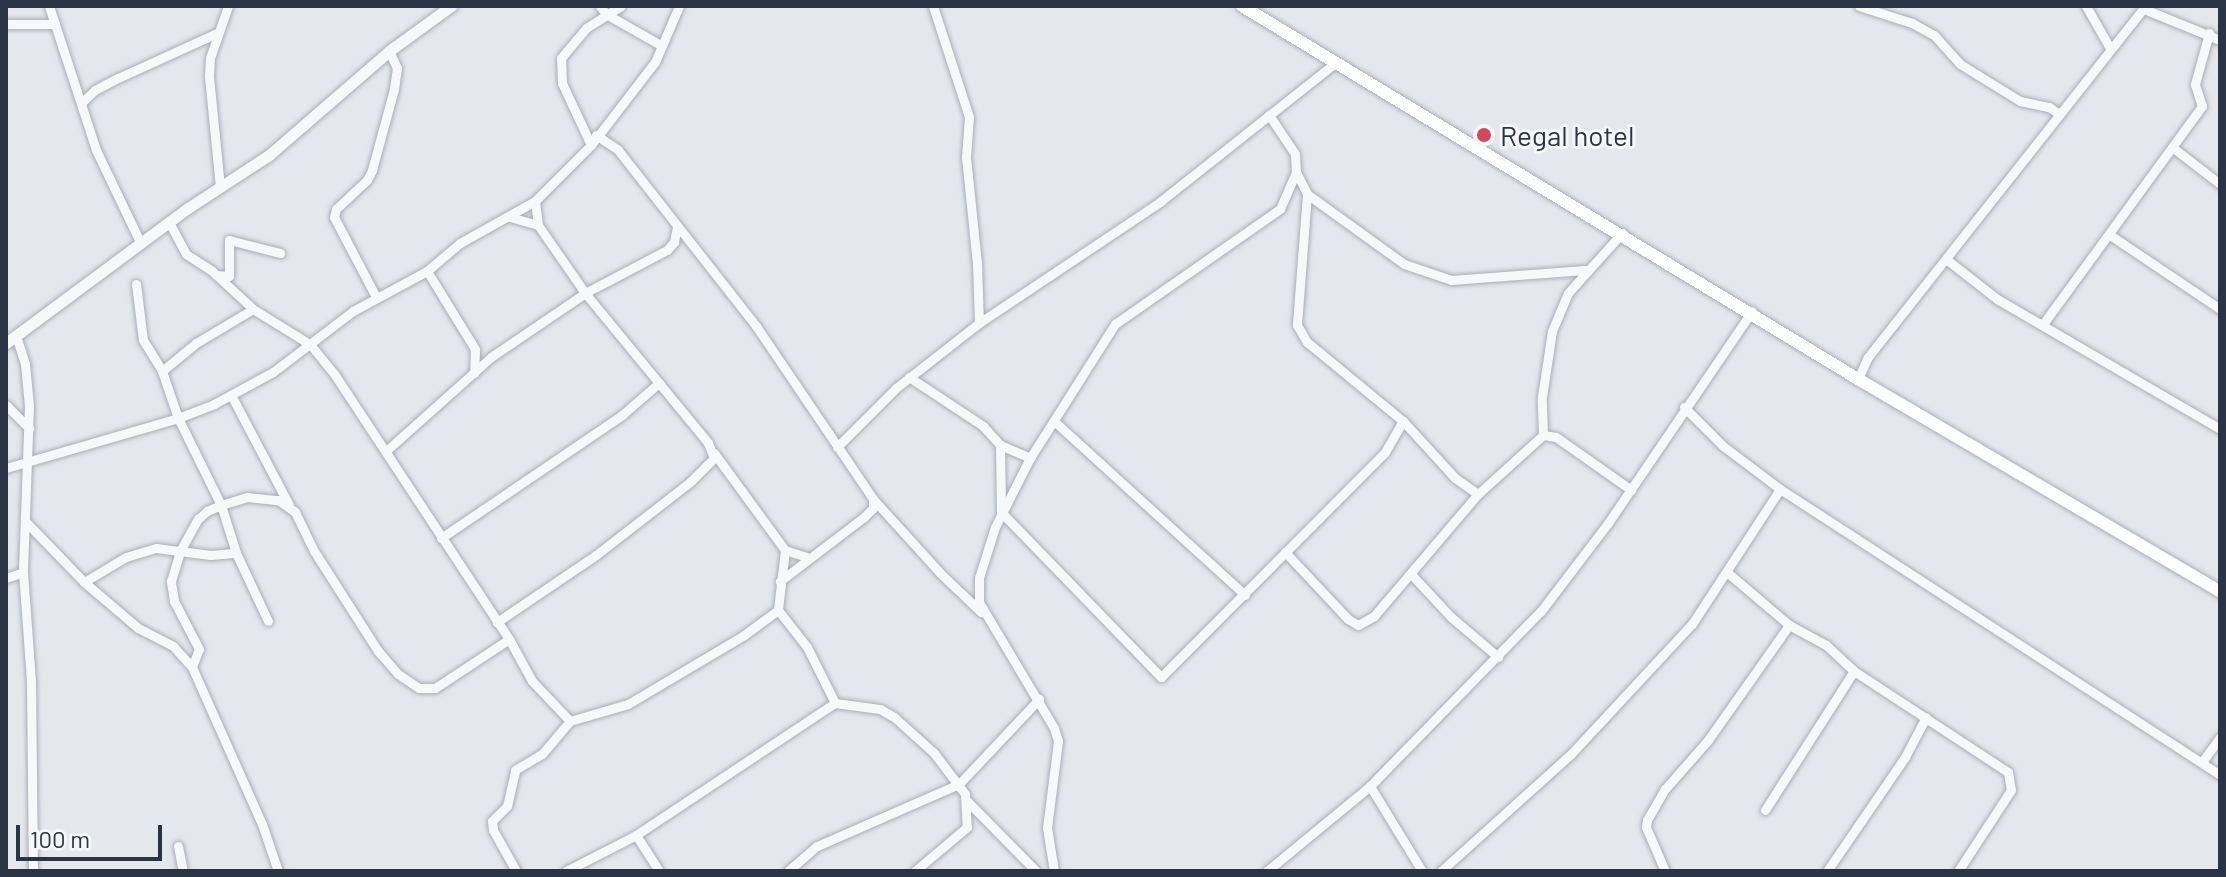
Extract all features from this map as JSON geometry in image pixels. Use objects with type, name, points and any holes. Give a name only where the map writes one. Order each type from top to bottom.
[{"type":"main road","points":[[1242,6],[1752,311],[1858,379],[2220,591]]},
{"type":"street","points":[[49,6],[107,178],[141,244]]},
{"type":"street","points":[[220,187],[209,76],[217,33],[228,6]]},
{"type":"street","points":[[33,871],[31,682],[23,572],[29,428],[25,364],[11,340],[169,222],[300,130],[389,51],[451,6]]},
{"type":"street","points":[[621,6],[603,10],[564,50],[559,70],[593,140],[618,150],[756,326],[873,499],[940,573],[983,614],[1049,714],[1058,741],[1047,828],[1054,871]]},
{"type":"street","points":[[6,468],[178,418],[231,395],[311,345],[376,297],[427,271],[460,243],[535,201],[593,140],[655,62],[679,6]]},
{"type":"street","points":[[933,6],[969,117],[966,157],[977,263],[979,323]]},
{"type":"street","points":[[1859,6],[1912,23],[1934,35],[1960,64],[2020,101],[2049,107],[2059,114]]},
{"type":"street","points":[[2086,6],[2110,48]]},
{"type":"street","points":[[1858,379],[1868,357],[2144,8],[2220,40]]},
{"type":"street","points":[[603,10],[662,46]]},
{"type":"street","points":[[9,27],[55,24]]},
{"type":"street","points":[[81,103],[95,90],[175,49],[217,33]]},
{"type":"street","points":[[2043,324],[2202,106],[2195,84],[2209,33]]},
{"type":"street","points":[[376,297],[334,217],[336,209],[367,180],[372,170],[397,68],[389,51]]},
{"type":"street","points":[[837,447],[864,416],[979,323],[1161,201],[1335,63]]},
{"type":"street","points":[[1269,115],[1295,154],[1296,172],[1307,194],[1404,264],[1451,280],[1585,270]]},
{"type":"street","points":[[2172,147],[2220,184]]},
{"type":"street","points":[[983,614],[979,602],[979,578],[1001,512],[1030,458],[1115,324],[1280,209],[1296,172]]},
{"type":"street","points":[[1307,194],[1297,325],[1307,342],[1403,421],[1455,478],[1478,494]]},
{"type":"street","points":[[535,201],[538,225],[585,293],[714,453],[785,550],[809,558]]},
{"type":"street","points":[[510,217],[538,225]]},
{"type":"street","points":[[169,222],[186,254],[216,275],[253,309],[311,345],[362,412],[441,538],[452,548],[532,681],[570,721]]},
{"type":"street","points":[[386,451],[491,357],[585,293],[667,250],[674,242],[677,226]]},
{"type":"street","points":[[1285,552],[1348,619],[1358,625],[1374,616],[1478,494],[1543,435],[1542,397],[1552,331],[1568,293],[1585,270],[1622,233]]},
{"type":"street","points":[[2110,235],[2220,309]]},
{"type":"street","points":[[216,275],[229,276],[229,240],[280,253]]},
{"type":"street","points":[[1946,259],[1997,299],[2220,429]]},
{"type":"street","points":[[427,271],[475,349],[491,357]]},
{"type":"street","points":[[136,284],[143,340],[162,371],[178,418],[221,505],[236,553],[268,621]]},
{"type":"street","points":[[162,371],[196,343],[253,309]]},
{"type":"street","points":[[1267,871],[1370,786],[1541,611],[1631,490],[1684,407],[1752,311]]},
{"type":"street","points":[[474,373],[475,349]]},
{"type":"street","points":[[909,377],[983,426],[1000,445],[1030,458]]},
{"type":"street","points":[[441,538],[622,415],[659,383]]},
{"type":"street","points":[[231,395],[289,505],[378,651],[398,674],[419,688],[435,688],[509,639]]},
{"type":"street","points":[[6,405],[29,428]]},
{"type":"street","points":[[1684,407],[1723,446],[1780,489],[2220,775]]},
{"type":"street","points":[[1000,445],[1001,512],[1161,677],[1385,452],[1403,421]]},
{"type":"street","points":[[1055,422],[1245,595]]},
{"type":"street","points":[[1543,435],[1556,437],[1631,490]]},
{"type":"street","points":[[497,622],[596,555],[709,465],[714,453]]},
{"type":"street","points":[[1441,871],[1571,754],[1692,624],[1780,489]]},
{"type":"street","points":[[192,667],[199,649],[174,601],[171,581],[180,551],[198,519],[221,505],[257,496],[289,505]]},
{"type":"street","points":[[780,581],[864,517],[873,508],[873,499]]},
{"type":"street","points":[[26,522],[84,582],[138,628],[173,646],[192,667],[262,824],[278,871]]},
{"type":"street","points":[[84,582],[126,557],[156,548],[236,553]]},
{"type":"street","points":[[785,550],[778,610],[807,647],[835,703]]},
{"type":"street","points":[[6,578],[23,572]]},
{"type":"street","points":[[1728,573],[1789,625],[1826,645],[1854,671],[2008,772],[2011,790],[1958,871]]},
{"type":"street","points":[[1411,574],[1451,617],[1498,657]]},
{"type":"street","points":[[516,871],[493,830],[492,821],[507,806],[515,770],[542,754],[570,721],[628,704],[744,635],[778,610]]},
{"type":"street","points":[[1665,871],[1647,820],[1665,789],[1708,740],[1789,625]]},
{"type":"street","points":[[1765,810],[1854,671]]},
{"type":"street","points":[[788,871],[817,846],[959,784],[1039,699]]},
{"type":"street","points":[[566,871],[636,835],[835,703],[880,709],[894,717],[934,753],[959,784],[967,801],[1036,871]]},
{"type":"street","points":[[1827,871],[1905,757],[1926,717]]},
{"type":"street","points":[[2202,762],[2220,737]]},
{"type":"street","points":[[1370,786],[1422,871]]},
{"type":"street","points":[[915,871],[967,827],[967,801]]},
{"type":"street","points":[[636,835],[659,871]]},
{"type":"street","points":[[178,846],[183,871]]},
{"type":"place","name":"Regal hotel","points":[[1484,135]]}]
